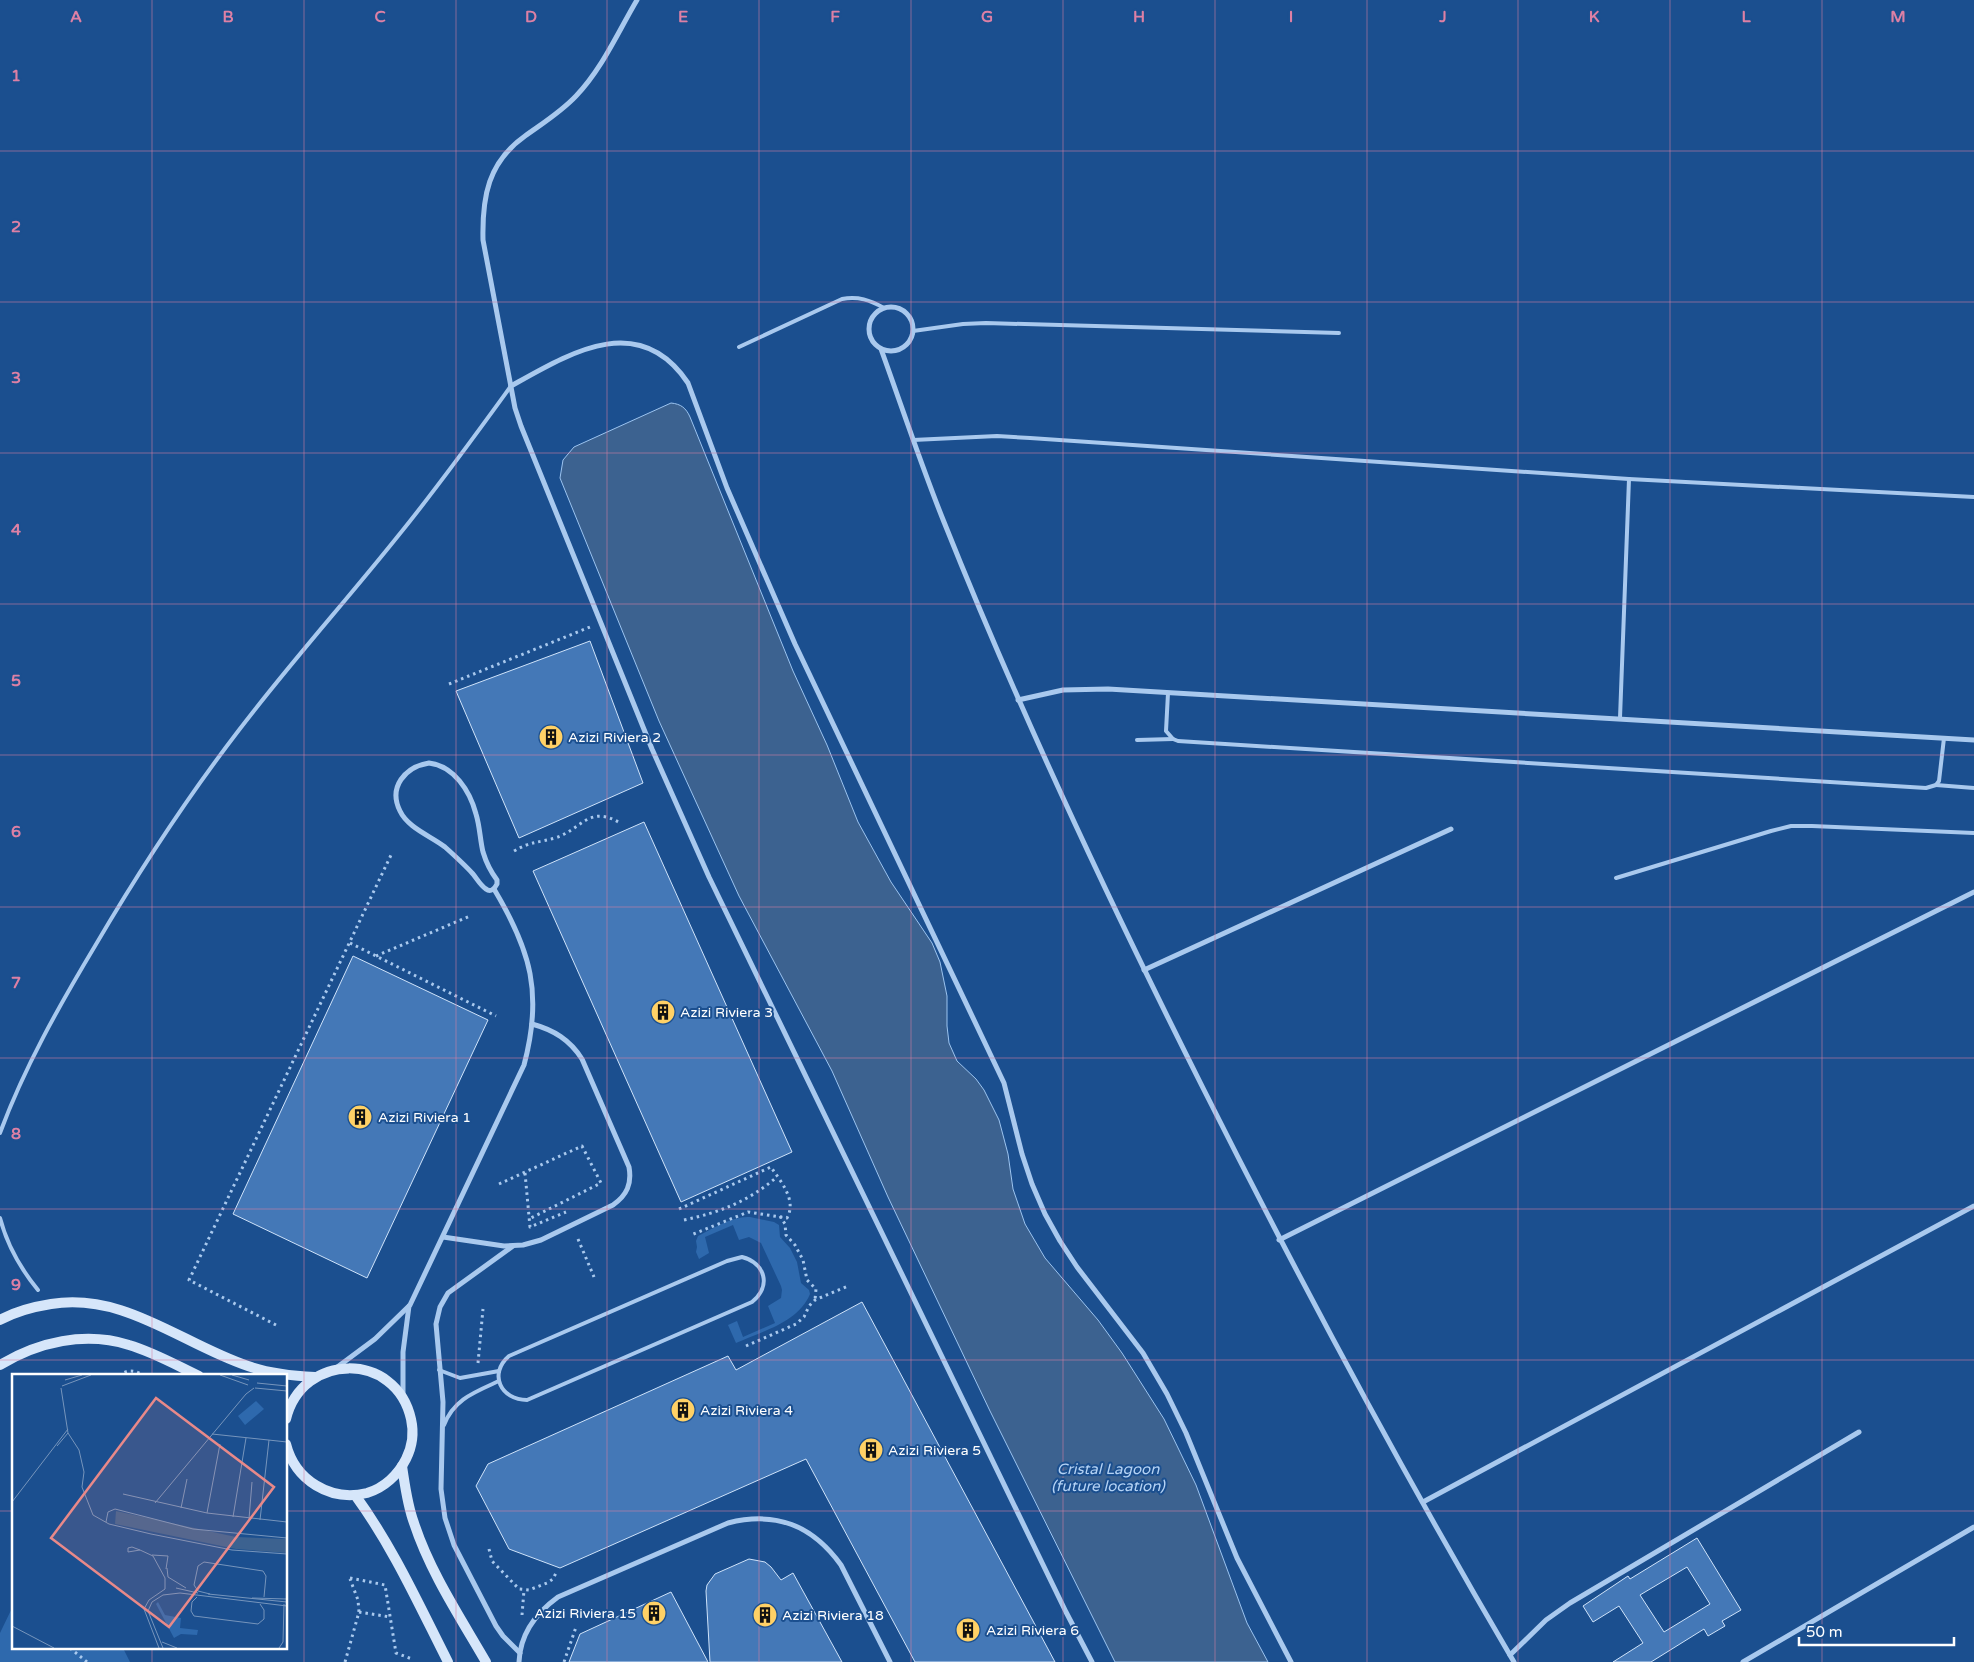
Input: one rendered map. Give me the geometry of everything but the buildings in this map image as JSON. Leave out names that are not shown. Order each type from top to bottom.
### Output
[{"type":"street","points":[[637,0],[590,78],[576,96],[559,113],[510,148],[495,169],[486,189],[483,240],[520,426],[652,749],[709,877],[1092,1662]]},
{"type":"street","points":[[881,350],[898,350],[906,346],[911,339],[912,323],[908,315],[901,310],[884,308],[876,313],[871,320],[869,328],[870,337],[881,350],[942,518],[1018,700],[1144,970],[1280,1240],[1423,1502],[1514,1662]]},
{"type":"street","points":[[511,386],[581,352],[622,342],[635,344],[660,354],[681,372],[688,383],[728,488],[795,644],[1004,1083],[1022,1154],[1045,1214],[1077,1266],[1144,1353],[1167,1394],[1189,1440],[1237,1558],[1257,1600],[1291,1662]]},
{"type":"street","points":[[1018,700],[1040,694],[1085,689],[1620,718],[1974,740]]},
{"type":"street","points":[[429,763],[438,764],[447,768],[462,784],[473,804],[484,852],[497,880],[494,889],[486,889],[472,872],[444,847],[406,820],[400,812],[396,794],[399,784],[411,769],[429,763]]},
{"type":"street","points":[[1144,970],[1451,829]]},
{"type":"street","points":[[403,1398],[403,1352],[410,1305],[516,1085],[527,1052],[532,1024],[533,1003],[528,961],[513,921],[494,889]]},
{"type":"street","points":[[1280,1240],[1974,892]]},
{"type":"street","points":[[443,1237],[514,1246],[532,1243],[613,1204],[624,1195],[630,1182],[629,1167],[582,1059],[569,1042],[561,1036],[532,1024]]},
{"type":"street","points":[[1423,1502],[1974,1206]]},
{"type":"street","points":[[514,1246],[455,1287],[444,1300],[436,1324],[444,1425],[442,1496],[449,1532],[496,1626],[502,1636],[520,1653]]},
{"type":"street","points":[[0,1320],[29,1308],[68,1302],[104,1305],[138,1316],[247,1366],[277,1374]]},
{"type":"street","points":[[288,1414],[295,1396],[304,1385],[315,1377],[336,1369],[375,1339],[410,1305]]},
{"type":"street","points":[[0,1365],[41,1346],[69,1340],[89,1339],[127,1344],[195,1374]]},
{"type":"street","points":[[288,1449],[294,1465],[303,1476],[314,1485],[340,1495],[355,1495],[369,1492],[382,1486],[393,1478],[402,1466],[409,1454],[412,1433],[409,1412],[403,1398],[390,1384],[374,1373],[362,1369],[336,1369]]},
{"type":"street","points":[[288,1375],[315,1377]]},
{"type":"street","points":[[1510,1654],[1546,1620],[1570,1603],[1859,1432]]},
{"type":"street","points":[[402,1466],[406,1494],[413,1521],[423,1547],[486,1662]]},
{"type":"street","points":[[355,1495],[392,1553],[448,1662]]},
{"type":"street","points":[[519,1662],[520,1653],[530,1626],[547,1605],[558,1597],[728,1523],[756,1518],[770,1519],[798,1527],[822,1543],[832,1553],[841,1565],[890,1662]]},
{"type":"street","points":[[1744,1662],[1974,1527]]},
{"type":"lane","points":[[739,347],[842,299],[860,298],[884,308]]},
{"type":"lane","points":[[913,331],[986,323],[1340,333]]},
{"type":"lane","points":[[0,1133],[17,1090],[80,970],[122,900],[171,825],[239,730],[283,674],[401,533],[511,386]]},
{"type":"lane","points":[[913,440],[988,437],[1030,438],[1628,479],[1974,497]]},
{"type":"lane","points":[[1620,718],[1628,479]]},
{"type":"lane","points":[[1168,693],[1165,726],[1166,731],[1173,739]]},
{"type":"lane","points":[[1936,785],[1940,776],[1944,738]]},
{"type":"lane","points":[[1138,740],[1173,739],[1926,788],[1936,785],[1974,788]]},
{"type":"lane","points":[[1616,878],[1762,833],[1792,826],[1974,833]]},
{"type":"lane","points":[[0,1218],[16,1260],[38,1290]]},
{"type":"lane","points":[[734,1258],[742,1258],[756,1263],[764,1276],[762,1291],[752,1302],[527,1400],[512,1398],[502,1388],[499,1381],[499,1371],[505,1360],[515,1353],[734,1258]]},
{"type":"lane","points":[[440,1370],[460,1378],[499,1371]]},
{"type":"lane","points":[[444,1425],[451,1410],[462,1399],[499,1381]]},
{"type":"path","points":[[448,684],[600,623]]},
{"type":"path","points":[[514,851],[529,843],[564,834],[580,822],[596,816],[604,816],[620,823]]},
{"type":"path","points":[[276,1325],[189,1280],[392,853]]},
{"type":"path","points":[[376,956],[470,916]]},
{"type":"path","points":[[350,943],[496,1016]]},
{"type":"path","points":[[499,1184],[582,1146],[601,1183],[529,1219]]},
{"type":"path","points":[[679,1209],[771,1167],[789,1196],[792,1205],[787,1218],[748,1212],[691,1235]]},
{"type":"path","points":[[526,1173],[530,1227],[566,1212]]},
{"type":"path","points":[[684,1220],[731,1207],[763,1189],[777,1177]]},
{"type":"path","points":[[780,1216],[785,1224],[786,1235],[795,1245],[803,1260],[807,1280],[816,1289],[817,1297],[815,1300]]},
{"type":"path","points":[[578,1238],[594,1277]]},
{"type":"path","points":[[746,1346],[796,1324],[804,1317],[809,1306],[815,1300],[848,1286]]},
{"type":"path","points":[[477,1376],[483,1309]]},
{"type":"path","points":[[122,1374],[126,1371],[132,1371],[140,1374]]},
{"type":"path","points":[[489,1549],[492,1561],[514,1586],[524,1590],[547,1583],[556,1574]]},
{"type":"path","points":[[345,1662],[359,1612],[358,1600],[350,1578],[385,1585],[396,1653],[412,1659]]},
{"type":"path","points":[[521,1620],[524,1590]]},
{"type":"path","points":[[359,1612],[390,1617]]},
{"type":"path","points":[[564,1662],[576,1627]]},
{"type":"path","points":[[73,1650],[88,1662]]},
{"type":"shaded area","points":[[750,1217],[774,1222],[779,1225],[780,1237],[790,1248],[797,1262],[801,1283],[809,1290],[810,1294],[797,1312],[788,1319],[768,1330],[736,1343],[728,1325],[737,1321],[743,1337],[775,1323],[768,1306],[781,1298],[781,1286],[761,1243],[749,1237],[739,1240],[733,1225],[705,1237],[709,1253],[699,1259],[696,1252],[696,1241],[698,1236],[723,1223],[737,1218]]},
{"type":"shaded area","points":[[12,1608],[12,1650],[124,1650],[130,1662],[0,1662],[0,1633]]},
{"type":"water","name":"Cristal Lagoon (future location)","points":[[671,403],[683,407],[690,417],[793,671],[827,745],[858,822],[891,882],[932,943],[940,962],[947,996],[949,1043],[957,1061],[976,1079],[984,1090],[999,1120],[1008,1154],[1013,1189],[1025,1224],[1045,1258],[1098,1320],[1122,1353],[1164,1419],[1196,1485],[1247,1623],[1268,1662],[1115,1662],[990,1411],[888,1197],[832,1071],[739,896],[659,721],[560,478],[563,460],[574,447]]},
{"type":"place","name":"Azizi Riviera 2","points":[[551,737]]},
{"type":"place","name":"Azizi Riviera 3","points":[[663,1012]]},
{"type":"place","name":"Azizi Riviera 1","points":[[360,1117]]},
{"type":"place","name":"Azizi Riviera 4","points":[[683,1410]]},
{"type":"place","name":"Azizi Riviera 5","points":[[871,1450]]},
{"type":"place","name":"Azizi Riviera 15","points":[[654,1613]]},
{"type":"place","name":"Azizi Riviera 18","points":[[765,1615]]},
{"type":"place","name":"Azizi Riviera 6","points":[[968,1630]]}]
